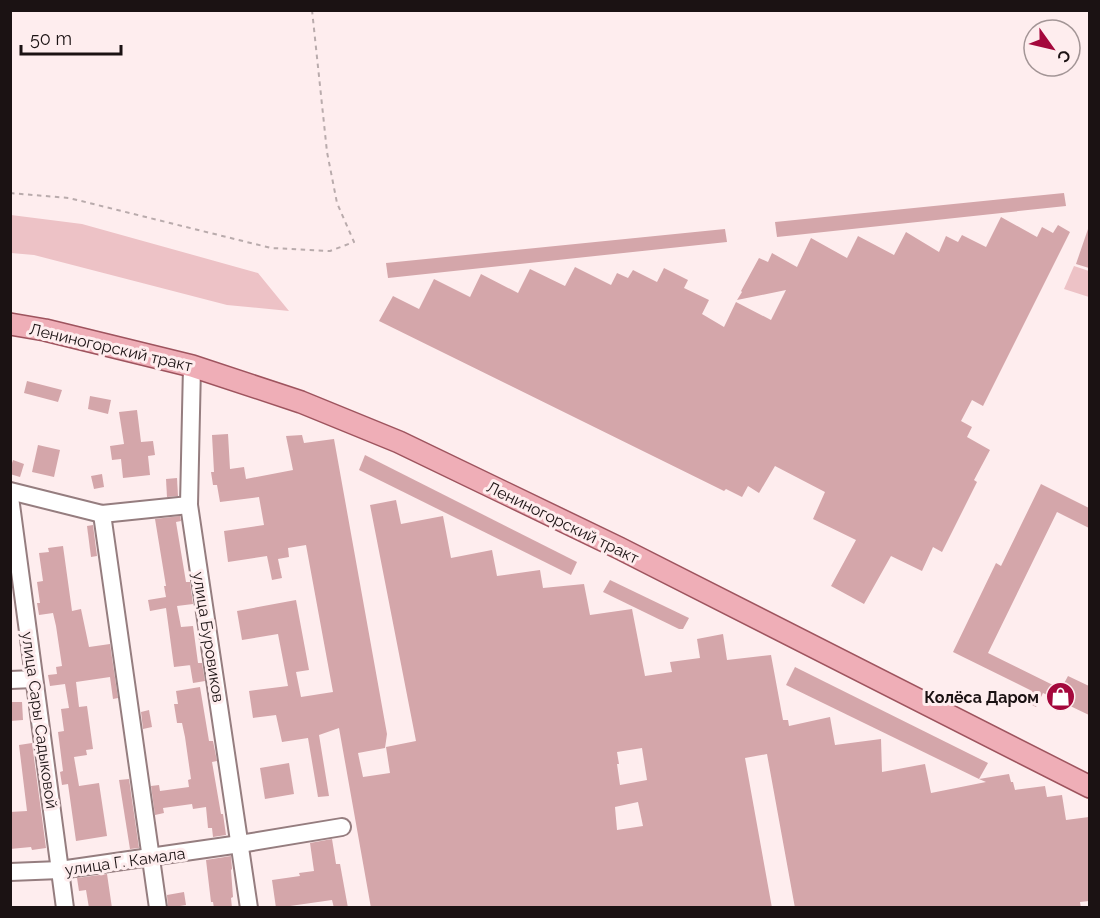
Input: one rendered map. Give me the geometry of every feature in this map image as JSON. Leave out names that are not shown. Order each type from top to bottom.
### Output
[{"type":"main road","name":"Лениногорский тракт","points":[[10,324],[45,330],[192,366],[301,402],[399,442],[619,548],[1089,787]]},
{"type":"street","name":"улица Буровиков","points":[[192,366],[189,505],[249,908]]},
{"type":"street","points":[[10,491],[102,514],[189,505]]},
{"type":"street","name":"улица Сары Садыковой","points":[[10,497],[65,908]]},
{"type":"street","points":[[102,514],[158,908]]},
{"type":"street","points":[[10,680],[34,679]]},
{"type":"street","name":"улица Г. Камала","points":[[10,872],[60,870],[342,827]]},
{"type":"path","points":[[10,193],[69,198],[272,248],[330,251],[354,242],[337,203],[327,152],[312,10]]},
{"type":"shaded area","points":[[11,215],[82,224],[258,273],[289,311],[227,305],[34,255],[11,253]]},
{"type":"shaded area","points":[[1074,266],[1089,271],[1089,297],[1064,289]]},
{"type":"building","points":[[1064,193],[1066,206],[777,237],[775,222]]},
{"type":"building","points":[[1001,217],[1037,237],[1042,227],[1053,233],[1058,225],[1070,232],[983,406],[972,400],[961,421],[972,427],[967,437],[990,450],[974,480],[977,482],[942,552],[933,547],[922,571],[891,556],[864,604],[831,586],[856,540],[813,519],[825,492],[775,466],[759,493],[748,486],[742,497],[726,489],[724,491],[379,321],[393,296],[419,309],[434,279],[470,297],[481,274],[518,293],[530,269],[565,286],[575,267],[611,285],[617,273],[628,278],[633,270],[657,282],[664,268],[688,280],[684,288],[709,300],[702,314],[724,327],[736,302],[771,320],[786,290],[737,300],[759,258],[768,262],[772,253],[797,267],[811,238],[847,258],[858,236],[894,255],[906,232],[939,252],[946,236],[958,242],[962,235],[986,247]]},
{"type":"building","points":[[725,229],[727,242],[388,278],[386,263]]},
{"type":"building","points":[[1089,229],[1089,268],[1076,264]]},
{"type":"building","points":[[27,381],[62,390],[58,402],[24,393]]},
{"type":"building","points":[[90,396],[111,400],[108,414],[88,409]]},
{"type":"building","points":[[137,410],[141,442],[153,441],[155,455],[148,456],[150,475],[123,478],[121,459],[112,460],[110,446],[124,444],[119,412]]},
{"type":"building","points":[[228,434],[230,469],[244,467],[246,479],[293,470],[286,436],[302,435],[304,443],[334,439],[387,734],[385,748],[358,753],[363,777],[390,773],[386,747],[416,741],[370,505],[396,500],[401,524],[443,516],[451,558],[492,550],[497,576],[540,570],[543,588],[584,584],[590,615],[632,609],[645,676],[672,672],[670,662],[700,658],[697,639],[723,634],[727,660],[771,655],[783,720],[788,720],[789,726],[830,717],[835,745],[881,739],[882,772],[925,764],[931,793],[986,782],[979,779],[1009,774],[1015,790],[1045,786],[1047,797],[1062,795],[1066,820],[1089,817],[1089,901],[1080,902],[1081,908],[795,908],[767,754],[745,758],[772,908],[371,908],[339,728],[319,735],[329,796],[318,797],[308,738],[282,742],[276,715],[253,718],[249,691],[288,686],[278,634],[242,640],[237,611],[296,600],[309,670],[296,672],[301,697],[333,692],[306,545],[288,548],[289,557],[278,559],[282,578],[272,580],[267,556],[228,562],[224,531],[264,525],[259,497],[220,502],[217,485],[213,485],[211,472],[214,472],[212,435]],"holes":[[[642,748],[647,780],[620,785],[617,752]],[[638,802],[643,826],[617,830],[615,807]]]},
{"type":"building","points":[[38,445],[60,450],[54,477],[32,472]]},
{"type":"building","points":[[365,455],[577,562],[571,575],[359,470]]},
{"type":"building","points":[[13,460],[24,464],[20,477],[10,474]]},
{"type":"building","points":[[102,474],[104,487],[94,489],[91,476]]},
{"type":"building","points":[[177,478],[178,496],[167,497],[166,479]]},
{"type":"building","points":[[1041,484],[1089,508],[1089,528],[1057,512],[988,653],[1061,689],[1068,676],[1089,686],[1089,715],[1043,693],[1036,707],[1026,702],[1032,691],[953,652],[996,563],[1001,566]]},
{"type":"building","points":[[180,516],[181,521],[176,522],[186,582],[190,582],[193,604],[177,606],[181,627],[193,626],[198,663],[202,663],[205,681],[193,683],[190,665],[174,667],[166,608],[150,611],[148,600],[166,597],[155,519]]},
{"type":"building","points":[[93,525],[97,556],[91,557],[87,526]]},
{"type":"building","points":[[63,546],[72,611],[81,609],[89,647],[110,644],[118,698],[113,699],[110,677],[76,682],[79,707],[87,706],[93,749],[86,750],[87,755],[74,757],[79,786],[99,783],[107,836],[76,841],[68,784],[62,785],[60,772],[63,771],[58,732],[64,731],[61,709],[69,708],[65,684],[50,686],[48,675],[57,674],[56,667],[62,666],[56,626],[53,613],[39,615],[37,603],[40,603],[37,582],[43,581],[39,553],[49,552],[48,548]]},
{"type":"building","points":[[610,580],[689,618],[683,629],[603,592]]},
{"type":"building","points":[[795,667],[988,763],[979,779],[786,685]]},
{"type":"building","points":[[200,687],[209,741],[213,741],[217,761],[212,762],[226,835],[213,837],[212,828],[208,828],[206,807],[193,809],[192,804],[163,808],[164,813],[155,815],[151,786],[159,785],[160,791],[189,787],[188,780],[191,779],[185,737],[182,723],[177,723],[174,704],[178,704],[176,691]]},
{"type":"building","points":[[10,702],[22,702],[23,720],[10,721]]},
{"type":"building","points":[[149,710],[152,727],[143,729],[141,712]]},
{"type":"building","points":[[32,743],[46,848],[10,849],[10,812],[27,811],[19,745]]},
{"type":"building","points":[[289,763],[294,794],[265,799],[260,768]]},
{"type":"building","points":[[129,779],[139,848],[130,849],[119,780]]},
{"type":"building","points":[[332,839],[336,864],[340,864],[348,908],[334,908],[332,900],[276,908],[272,880],[300,876],[299,873],[314,871],[310,843]]},
{"type":"building","points":[[231,856],[232,908],[214,908],[211,902],[206,860]]},
{"type":"building","points":[[107,874],[112,908],[89,908],[86,890],[79,891],[77,878]]},
{"type":"building","points":[[184,892],[186,905],[168,908],[167,895]]},
{"type":"place","name":"Колёса Даром","points":[[1060,697]]}]
